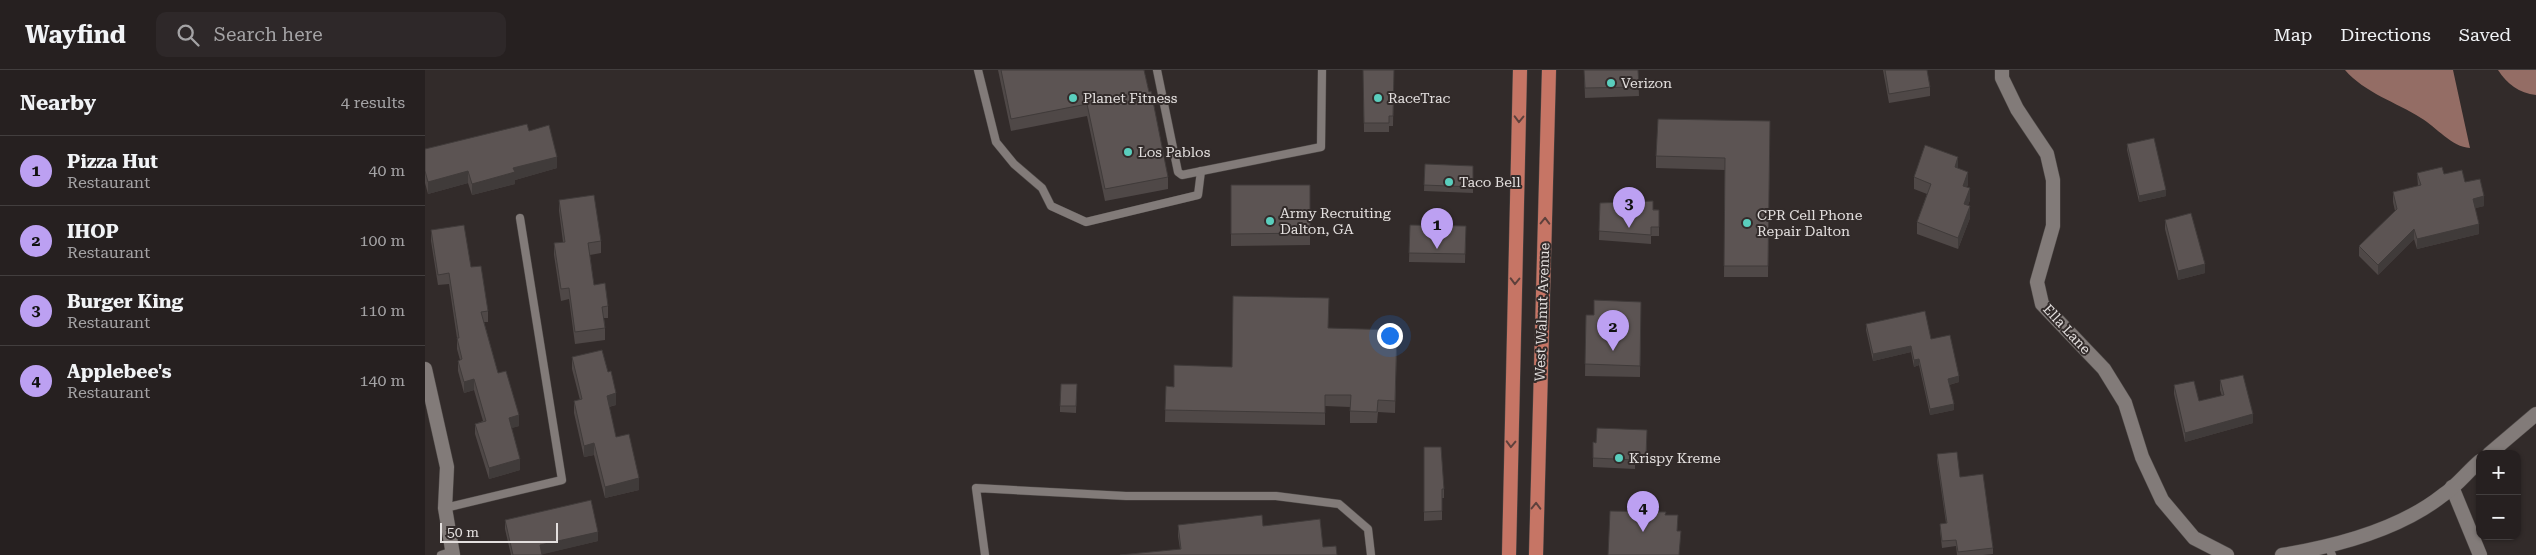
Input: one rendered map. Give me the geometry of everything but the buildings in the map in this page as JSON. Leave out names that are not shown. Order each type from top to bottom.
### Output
[{"type":"main road","name":"West Walnut Avenue","points":[[1509,555],[1520,70]]},
{"type":"main road","name":"West Walnut Avenue","points":[[1536,555],[1549,70]]},
{"type":"street","name":"Ella Lane","points":[[2002,70],[2002,78],[2017,109],[2047,154],[2053,180],[2053,226],[2037,282],[2042,304],[2104,370],[2125,403],[2142,457],[2162,500],[2194,538],[2227,555]]},
{"type":"street","points":[[425,369],[447,467],[445,508],[449,554]]},
{"type":"street","points":[[2494,450],[2536,414]]},
{"type":"street","points":[[2282,555],[2330,550],[2397,522],[2443,496],[2476,465]]},
{"type":"street","points":[[2452,487],[2480,555]]},
{"type":"lane","points":[[978,70],[996,142],[1014,164],[1042,188],[1051,206],[1076,218],[1086,222],[1199,195],[1201,171]]},
{"type":"lane","points":[[1157,70],[1178,172],[1183,175],[1321,147],[1322,70]]},
{"type":"lane","points":[[445,508],[562,480],[520,218]]},
{"type":"lane","points":[[985,555],[976,488],[1126,496],[1276,496],[1339,504],[1368,529],[1371,555]]},
{"type":"shaded area","points":[[2345,70],[2453,70],[2470,148],[2457,144],[2421,118],[2371,91]]},
{"type":"shaded area","points":[[2498,70],[2536,70],[2536,95],[2514,87],[2505,80]]},
{"type":"place","name":"Verizon","points":[[1611,83]]},
{"type":"place","name":"Planet Fitness","points":[[1073,98]]},
{"type":"place","name":"RaceTrac","points":[[1378,98]]},
{"type":"place","name":"Los Pablos","points":[[1128,152]]},
{"type":"place","name":"Taco Bell","points":[[1449,182]]},
{"type":"place","name":"Army Recruiting Dalton, GA","points":[[1270,221]]},
{"type":"place","name":"CPR Cell Phone Repair Dalton","points":[[1747,223]]},
{"type":"place","name":"Burger King","points":[[1629,228]]},
{"type":"place","name":"Pizza Hut","points":[[1437,249]]},
{"type":"place","name":"IHOP","points":[[1613,351]]},
{"type":"place","name":"Krispy Kreme","points":[[1619,458]]},
{"type":"place","name":"Applebee's","points":[[1643,532]]}]
